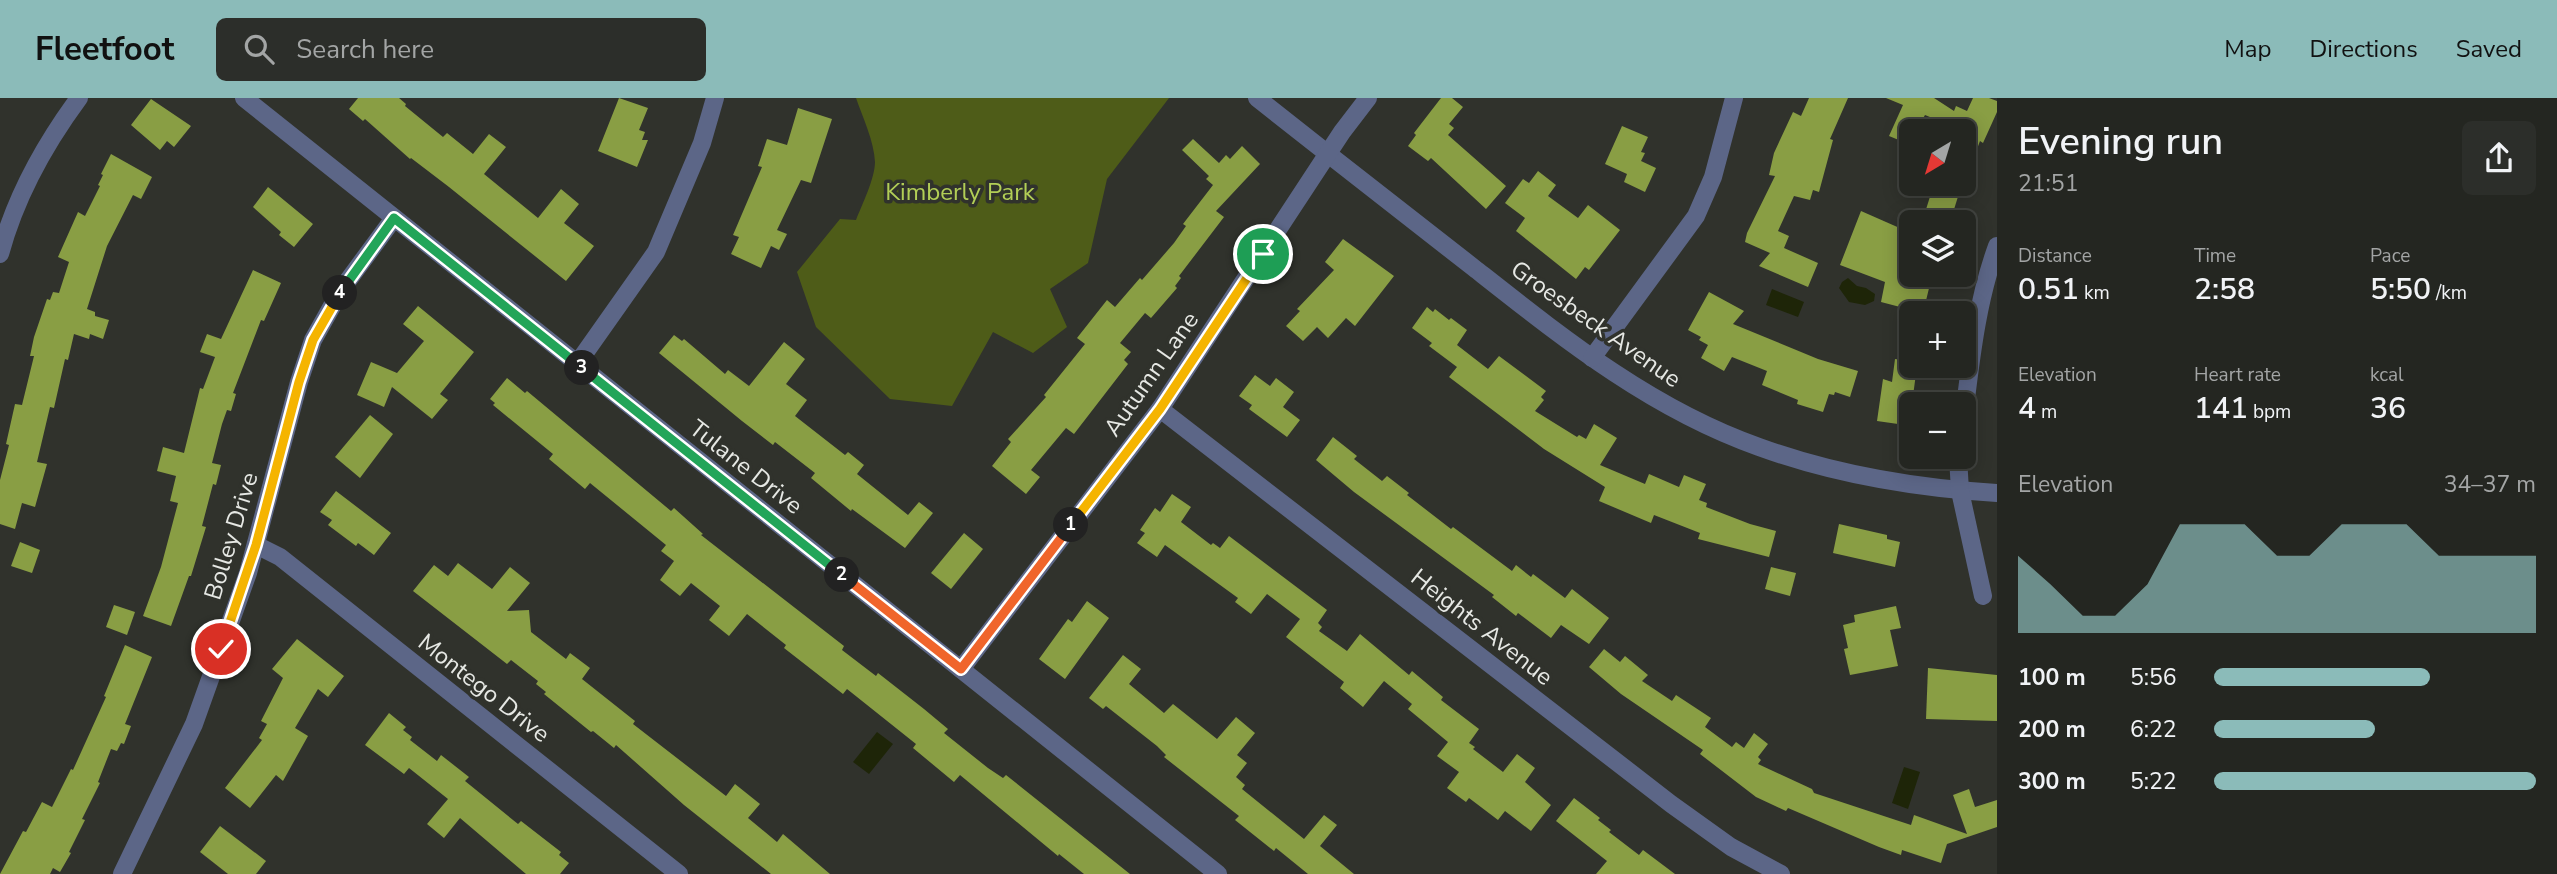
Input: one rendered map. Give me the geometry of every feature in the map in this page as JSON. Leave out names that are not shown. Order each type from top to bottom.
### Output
[{"type":"street","points":[[0,254],[33,174],[79,98]]},
{"type":"street","name":"Tulane Drive","points":[[244,98],[1219,874]]},
{"type":"street","points":[[577,364],[656,252],[702,143],[715,98]]},
{"type":"street","name":"Groesbeck Avenue","points":[[1257,98],[1558,334],[1647,395],[1757,447],[1813,466],[1926,488],[1997,493]]},
{"type":"street","name":"Autumn Lane","points":[[961,669],[1160,409],[1327,153],[1368,98]]},
{"type":"street","points":[[1592,358],[1696,216],[1713,177],[1734,98]]},
{"type":"street","name":"Bolley Drive","points":[[130,871],[194,724],[256,545],[299,382],[313,340],[341,290],[394,218]]},
{"type":"street","points":[[1967,392],[1985,280],[1997,246]]},
{"type":"street","name":"Heights Avenue","points":[[1160,409],[1671,804],[1731,847],[1781,874]]},
{"type":"street","points":[[1959,469],[1960,491],[1983,596]]},
{"type":"street","name":"Montego Drive","points":[[256,545],[280,557],[679,874]]},
{"type":"green space","name":"Kimberly Park","points":[[856,98],[1169,98],[1107,179],[1088,263],[1050,289],[1067,327],[1033,353],[993,332],[952,406],[890,399],[816,327],[797,272],[840,219],[856,220],[871,183],[874,154]]},
{"type":"shaded area","points":[[1848,278],[1857,286],[1875,294],[1874,301],[1865,305],[1849,302],[1839,288]]},
{"type":"shaded area","points":[[1772,289],[1804,302],[1798,317],[1766,305]]},
{"type":"shaded area","points":[[877,732],[893,744],[869,774],[853,762]]},
{"type":"shaded area","points":[[1904,767],[1920,772],[1908,809],[1892,803]]},
{"type":"building","points":[[358,98],[399,98],[443,137],[447,133],[473,154],[489,134],[506,147],[484,174],[538,218],[561,189],[579,204],[564,223],[594,246],[566,281],[410,159],[365,119],[363,121],[349,109]]},
{"type":"building","points":[[619,98],[648,108],[639,130],[645,132],[642,140],[648,140],[637,167],[598,151]]},
{"type":"building","points":[[1441,98],[1452,98],[1463,107],[1449,124],[1454,128],[1448,135],[1506,186],[1486,209],[1431,158],[1428,161],[1408,146],[1416,135],[1414,133]]},
{"type":"building","points":[[1809,98],[1848,98],[1830,139],[1833,140],[1819,192],[1813,190],[1810,200],[1794,196],[1778,231],[1789,236],[1784,248],[1818,263],[1808,287],[1759,266],[1770,253],[1745,242],[1775,176],[1769,175],[1774,153],[1793,112],[1801,116]]},
{"type":"building","points":[[1886,98],[1934,98],[1954,111],[1956,106],[1967,111],[1973,98],[1989,98],[1997,101],[1997,112],[1983,143],[1980,141],[1976,152],[1976,119],[1935,119],[1925,115],[1923,119],[1899,119],[1899,140],[1889,136],[1903,105]]},
{"type":"building","points":[[151,99],[191,126],[174,147],[167,141],[160,150],[131,125]]},
{"type":"building","points":[[798,108],[832,119],[811,183],[801,180],[777,230],[787,234],[779,250],[771,246],[761,268],[731,254],[739,237],[733,235],[762,167],[758,166],[767,139],[787,145]]},
{"type":"building","points":[[1622,126],[1648,137],[1641,152],[1645,153],[1641,161],[1656,168],[1645,192],[1624,182],[1627,174],[1605,164]]},
{"type":"building","points":[[1193,139],[1219,163],[1226,155],[1230,159],[1242,146],[1260,164],[1216,211],[1224,217],[1179,276],[1181,278],[1175,286],[1177,288],[1151,318],[1145,313],[1120,343],[1131,352],[1124,360],[1128,364],[1074,434],[1066,428],[1031,470],[1040,477],[1026,494],[992,466],[1011,442],[1008,439],[1046,397],[1044,395],[1085,344],[1077,338],[1107,300],[1115,307],[1140,278],[1142,280],[1174,243],[1186,226],[1183,224],[1213,185],[1206,179],[1209,176],[1182,150]]},
{"type":"building","points":[[111,154],[152,177],[141,199],[133,195],[107,246],[87,309],[95,312],[95,316],[109,320],[103,339],[90,334],[89,339],[74,334],[68,360],[65,359],[54,408],[50,407],[37,462],[47,464],[35,507],[22,503],[15,529],[0,524],[0,480],[15,404],[22,405],[34,356],[30,356],[34,337],[47,299],[50,300],[53,292],[59,293],[69,262],[58,257],[78,212],[85,216],[100,186],[101,174]]},
{"type":"building","points":[[1538,171],[1556,185],[1548,196],[1578,218],[1588,205],[1620,230],[1589,270],[1585,267],[1576,279],[1516,231],[1525,218],[1505,203],[1523,179],[1529,183]]},
{"type":"building","points":[[268,187],[313,224],[294,247],[253,207]]},
{"type":"building","points":[[1930,196],[1958,196],[1954,210],[1926,210]]},
{"type":"building","points":[[1861,211],[1899,228],[1899,287],[1929,287],[1926,301],[1899,301],[1899,307],[1881,302],[1885,282],[1840,265]]},
{"type":"building","points":[[1343,239],[1394,276],[1355,326],[1346,318],[1328,338],[1317,327],[1303,341],[1286,326],[1300,311],[1297,309],[1334,270],[1325,262]]},
{"type":"building","points":[[253,270],[281,283],[264,321],[261,320],[233,393],[236,394],[231,411],[227,410],[222,424],[212,463],[221,465],[202,526],[206,527],[191,576],[171,626],[143,616],[161,567],[178,503],[170,501],[176,476],[157,471],[163,447],[184,453],[200,388],[203,389],[215,357],[200,352],[207,334],[221,339]]},
{"type":"building","points":[[1709,292],[1744,311],[1733,324],[1818,359],[1858,371],[1850,397],[1835,392],[1834,395],[1829,394],[1823,412],[1797,404],[1798,400],[1762,385],[1767,371],[1732,357],[1724,371],[1701,358],[1708,345],[1699,340],[1701,337],[1688,330]]},
{"type":"building","points":[[418,306],[474,352],[440,394],[448,400],[432,419],[392,387],[384,407],[357,395],[371,362],[397,373],[424,341],[403,324]]},
{"type":"building","points":[[1427,307],[1433,312],[1435,309],[1449,320],[1451,318],[1467,330],[1457,345],[1488,369],[1499,356],[1546,391],[1541,397],[1544,400],[1535,411],[1577,437],[1579,435],[1586,439],[1594,424],[1617,438],[1600,465],[1645,484],[1649,474],[1679,487],[1684,475],[1706,484],[1699,500],[1707,503],[1706,507],[1776,531],[1769,557],[1698,539],[1700,533],[1654,515],[1651,523],[1599,501],[1605,487],[1544,449],[1449,377],[1457,367],[1429,346],[1432,343],[1412,328]]},
{"type":"building","points":[[674,335],[682,341],[684,339],[725,374],[728,370],[749,386],[784,342],[805,359],[786,384],[807,400],[795,416],[845,455],[848,452],[864,465],[857,474],[908,515],[919,502],[933,513],[905,548],[852,509],[851,511],[811,478],[815,473],[775,442],[773,445],[659,353]]},
{"type":"building","points":[[1895,359],[1899,360],[1899,378],[1915,378],[1914,392],[1899,392],[1899,424],[1877,421],[1883,379],[1892,382]]},
{"type":"building","points":[[1255,375],[1270,386],[1276,378],[1294,392],[1283,407],[1300,420],[1287,437],[1249,409],[1252,405],[1239,396]]},
{"type":"building","points":[[507,378],[525,393],[527,391],[671,511],[674,508],[703,534],[701,535],[844,646],[842,650],[876,676],[878,673],[924,709],[948,729],[944,733],[988,768],[1003,778],[1006,775],[1130,874],[1084,874],[1059,854],[1058,856],[960,775],[954,782],[913,748],[916,744],[847,689],[843,694],[784,648],[786,645],[747,614],[729,636],[709,620],[720,606],[691,583],[680,596],[660,580],[674,561],[661,551],[666,545],[590,483],[585,489],[549,459],[553,454],[493,405],[495,403],[490,399]]},
{"type":"building","points":[[370,415],[393,434],[360,478],[335,457]]},
{"type":"building","points":[[1333,437],[1357,456],[1354,459],[1382,481],[1387,476],[1451,529],[1453,527],[1512,571],[1516,565],[1565,598],[1572,589],[1609,618],[1589,644],[1561,625],[1551,638],[1518,613],[1516,616],[1492,597],[1494,595],[1354,492],[1316,460]]},
{"type":"building","points":[[336,491],[391,533],[374,555],[358,543],[356,546],[328,525],[332,520],[320,512]]},
{"type":"building","points":[[1172,494],[1191,507],[1181,522],[1211,545],[1213,543],[1220,548],[1229,536],[1327,610],[1318,623],[1322,627],[1319,631],[1347,651],[1360,634],[1409,675],[1412,671],[1443,697],[1441,700],[1479,729],[1469,743],[1475,747],[1473,749],[1503,772],[1517,754],[1535,768],[1525,782],[1551,805],[1531,831],[1505,811],[1498,820],[1469,798],[1466,802],[1447,788],[1459,772],[1437,756],[1448,742],[1408,709],[1412,704],[1384,681],[1363,707],[1340,688],[1344,682],[1286,637],[1300,619],[1267,594],[1251,614],[1235,602],[1238,598],[1165,545],[1157,557],[1137,543],[1145,533],[1140,530],[1155,508],[1160,512]]},
{"type":"building","points":[[1839,524],[1887,535],[1887,539],[1900,542],[1895,567],[1833,553]]},
{"type":"building","points":[[964,533],[983,549],[951,589],[931,573]]},
{"type":"building","points":[[20,542],[40,550],[32,573],[11,566]]},
{"type":"building","points":[[458,563],[492,589],[510,567],[530,583],[507,611],[529,610],[531,632],[566,659],[570,653],[590,668],[582,679],[635,721],[633,724],[726,796],[735,784],[760,804],[748,818],[777,842],[783,834],[830,874],[771,874],[684,805],[616,745],[614,748],[591,732],[544,694],[546,692],[536,684],[538,681],[511,660],[507,664],[413,591],[434,565],[448,576]]},
{"type":"building","points":[[1771,567],[1796,573],[1790,596],[1765,589]]},
{"type":"building","points":[[1087,601],[1109,618],[1065,679],[1039,659],[1068,619],[1072,622]]},
{"type":"building","points":[[114,605],[135,612],[127,635],[106,627]]},
{"type":"building","points":[[1896,606],[1901,628],[1890,630],[1898,666],[1850,675],[1844,649],[1848,648],[1843,625],[1855,622],[1854,615]]},
{"type":"building","points":[[297,639],[344,676],[328,697],[318,689],[295,728],[308,736],[283,781],[276,775],[250,808],[225,788],[262,740],[259,738],[267,724],[261,721],[283,678],[272,669]]},
{"type":"building","points":[[125,645],[152,657],[125,724],[131,726],[124,744],[121,743],[117,751],[111,749],[98,782],[100,783],[82,819],[85,820],[69,852],[71,853],[60,872],[53,868],[50,874],[0,874],[42,802],[52,807],[71,769],[73,770],[106,697],[104,696]]},
{"type":"building","points":[[1604,649],[1620,662],[1625,656],[1648,675],[1642,681],[1672,701],[1676,695],[1711,718],[1705,727],[1732,747],[1736,742],[1744,748],[1754,733],[1768,744],[1758,757],[1761,760],[1758,764],[1812,789],[1814,793],[1911,825],[1914,815],[1967,834],[1953,795],[1969,789],[1975,807],[1997,800],[1997,827],[1947,844],[1941,863],[1902,850],[1901,855],[1788,808],[1786,811],[1756,797],[1700,754],[1703,750],[1621,694],[1589,667]]},
{"type":"building","points":[[1123,655],[1141,669],[1129,684],[1164,713],[1173,704],[1217,739],[1236,717],[1255,733],[1237,755],[1247,763],[1236,777],[1245,785],[1242,789],[1304,839],[1324,815],[1337,825],[1320,846],[1354,874],[1308,874],[1235,820],[1239,816],[1164,757],[1166,755],[1157,746],[1106,706],[1103,709],[1089,698]]},
{"type":"building","points":[[1928,668],[1997,675],[1997,721],[1926,719]]},
{"type":"building","points":[[389,713],[406,727],[403,730],[412,737],[410,740],[437,761],[441,755],[469,777],[465,781],[518,824],[521,821],[561,852],[559,855],[569,863],[560,874],[526,874],[460,818],[444,838],[427,824],[448,799],[409,768],[404,774],[365,745]]},
{"type":"building","points":[[1574,798],[1600,818],[1598,820],[1611,830],[1609,832],[1639,855],[1643,850],[1675,874],[1596,874],[1607,861],[1556,821]]},
{"type":"building","points":[[220,826],[266,861],[256,874],[228,874],[200,852]]},
{"type":"route","points":[[221,649],[248,573],[299,382],[313,340],[341,290],[394,218],[961,669],[1160,409],[1263,254]]}]
